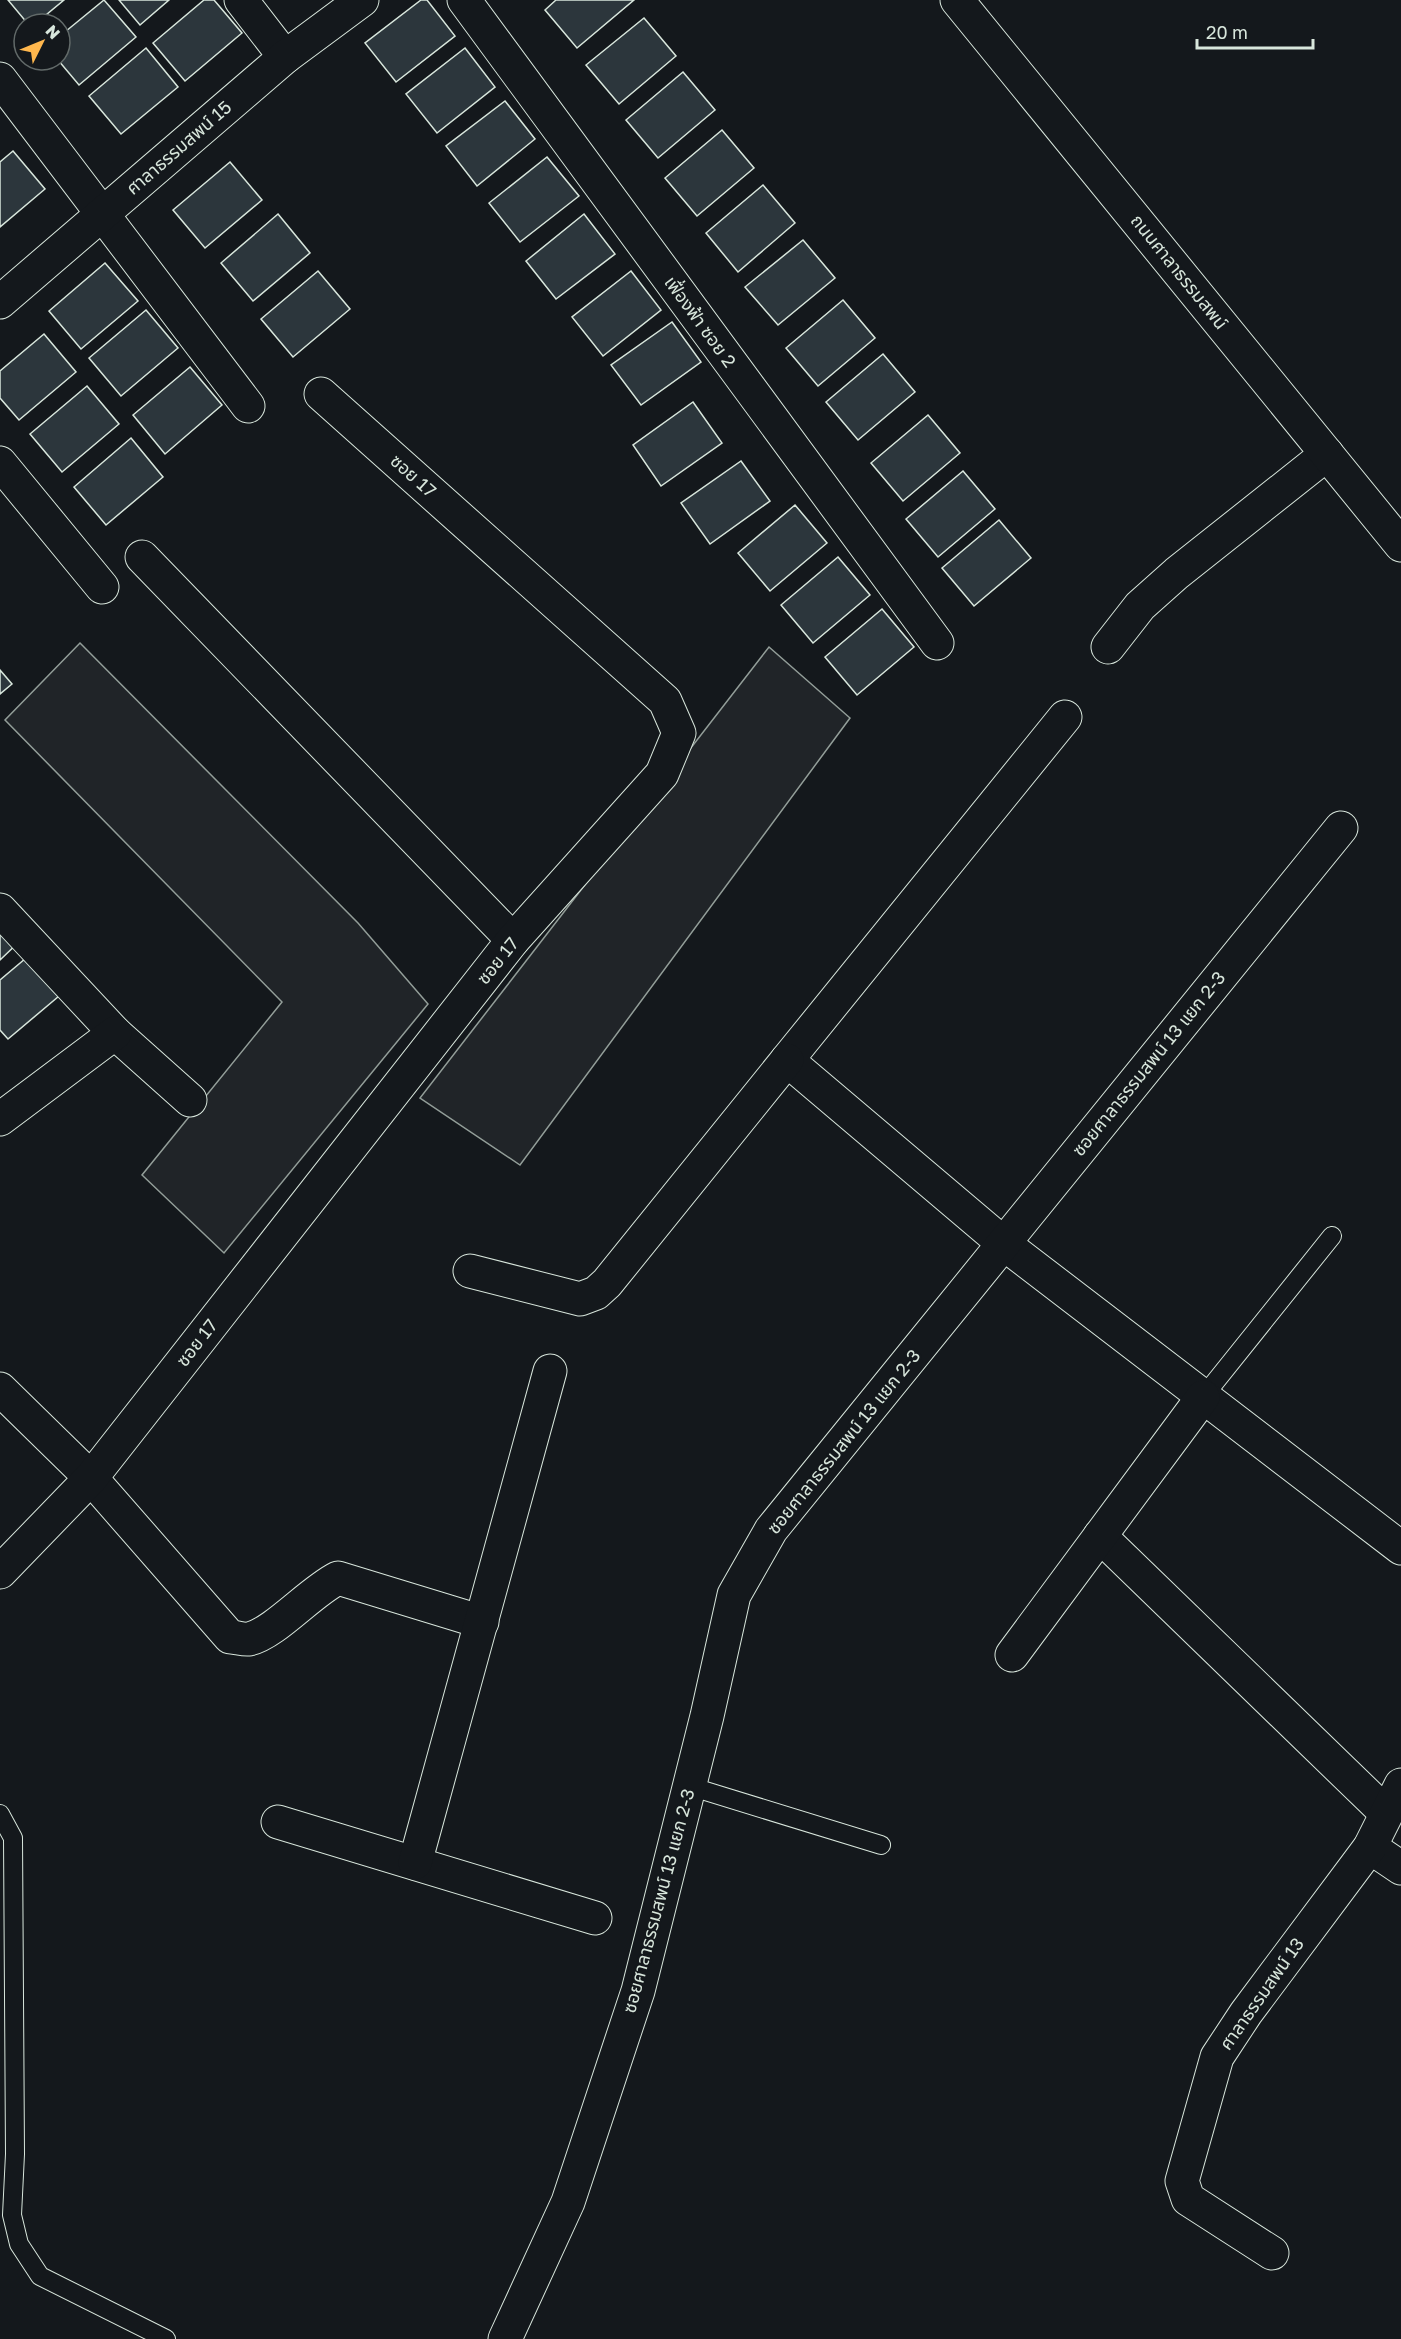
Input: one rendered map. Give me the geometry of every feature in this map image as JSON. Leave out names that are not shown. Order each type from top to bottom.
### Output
[{"type":"street","points":[[241,0],[285,57]]},
{"type":"street","name":"ศาลาธรรมสพน์ 15","points":[[0,302],[285,57],[362,0]]},
{"type":"street","name":"เฟื่องฟ้า ซอย 2","points":[[464,0],[937,644]]},
{"type":"street","name":"ถนนศาลาธรรมสพน์","points":[[957,0],[1401,545]]},
{"type":"street","points":[[0,79],[248,406]]},
{"type":"street","name":"ซอย 17","points":[[0,1572],[91,1478],[513,940],[662,774],[679,733],[665,701],[321,393]]},
{"type":"street","points":[[1107,646],[1140,606],[1162,586],[1327,454]]},
{"type":"street","points":[[0,463],[102,587]]},
{"type":"street","points":[[142,557],[513,940]]},
{"type":"street","points":[[470,1271],[580,1299],[596,1293],[608,1283],[1065,717]]},
{"type":"street","name":"ซอยศาลาธรรมสพน์ 13 แยก 2-3","points":[[505,2339],[572,2191],[638,1991],[734,1595],[766,1540],[1003,1243],[1341,828]]},
{"type":"street","points":[[0,910],[115,1033],[190,1100]]},
{"type":"street","points":[[0,1119],[115,1033]]},
{"type":"street","points":[[787,1060],[1003,1243],[1401,1548]]},
{"type":"street","points":[[415,1863],[550,1371]]},
{"type":"street","points":[[0,1389],[91,1478],[230,1636],[248,1640],[270,1628],[321,1587],[339,1578],[482,1622]]},
{"type":"street","points":[[1012,1655],[1203,1397]]},
{"type":"street","points":[[1100,1536],[1386,1813]]},
{"type":"street","name":"ศาลาธรรมสพน์ 13","points":[[1272,2253],[1188,2199],[1182,2181],[1217,2057],[1246,2013],[1370,1847],[1401,1785]]},
{"type":"street","points":[[278,1822],[595,1918]]},
{"type":"street","points":[[1370,1847],[1401,1868]]},
{"type":"lane","points":[[1203,1397],[1332,1236]]},
{"type":"lane","points":[[689,1786],[881,1845]]},
{"type":"lane","points":[[0,1814],[13,1838],[15,2154],[12,2215],[19,2244],[40,2276],[166,2339]]},
{"type":"shaded area","points":[[80,643],[358,923],[428,1004],[224,1253],[142,1175],[282,1002],[5,720]]},
{"type":"shaded area","points":[[769,647],[850,718],[520,1165],[420,1098]]},
{"type":"building","points":[[8,0],[64,0],[50,12],[18,12]]},
{"type":"building","points":[[104,0],[136,37],[79,85],[68,72],[72,72],[72,26]]},
{"type":"building","points":[[119,0],[169,0],[140,25]]},
{"type":"building","points":[[204,0],[214,0],[242,33],[185,81],[153,43]]},
{"type":"building","points":[[421,0],[427,0],[455,36],[396,82],[365,43]]},
{"type":"building","points":[[556,0],[634,0],[577,48],[545,10]]},
{"type":"building","points":[[644,18],[676,56],[619,104],[586,65]]},
{"type":"building","points":[[146,48],[178,87],[121,134],[89,96]]},
{"type":"building","points":[[465,48],[495,87],[437,133],[406,94]]},
{"type":"building","points":[[683,72],[715,110],[658,158],[626,120]]},
{"type":"building","points":[[505,101],[535,139],[477,186],[446,146]]},
{"type":"building","points":[[722,130],[754,168],[697,216],[665,178]]},
{"type":"building","points":[[13,151],[45,189],[0,227],[0,162]]},
{"type":"building","points":[[547,157],[579,196],[520,242],[489,203]]},
{"type":"building","points":[[230,162],[262,200],[205,248],[173,210]]},
{"type":"building","points":[[763,185],[795,223],[738,272],[706,233]]},
{"type":"building","points":[[278,214],[310,253],[253,301],[221,263]]},
{"type":"building","points":[[584,214],[615,254],[556,299],[526,261]]},
{"type":"building","points":[[803,240],[835,278],[778,325],[745,287]]},
{"type":"building","points":[[105,263],[138,301],[81,349],[49,311]]},
{"type":"building","points":[[318,271],[350,309],[293,357],[261,319]]},
{"type":"building","points":[[631,271],[661,310],[603,356],[572,317]]},
{"type":"building","points":[[843,300],[875,338],[818,386],[786,348]]},
{"type":"building","points":[[146,310],[178,348],[121,396],[89,358]]},
{"type":"building","points":[[672,322],[701,362],[641,405],[611,365]]},
{"type":"building","points":[[44,334],[76,372],[19,420],[0,398],[0,371]]},
{"type":"building","points":[[883,354],[915,392],[858,440],[826,402]]},
{"type":"building","points":[[190,367],[222,405],[165,454],[133,415]]},
{"type":"building","points":[[87,386],[119,424],[62,472],[30,434]]},
{"type":"building","points":[[693,402],[722,443],[661,486],[633,445]]},
{"type":"building","points":[[928,415],[960,453],[903,501],[871,463]]},
{"type":"building","points":[[131,438],[163,477],[106,525],[74,487]]},
{"type":"building","points":[[741,461],[770,501],[710,544],[681,503]]},
{"type":"building","points":[[963,471],[995,509],[938,557],[906,519]]},
{"type":"building","points":[[795,505],[827,543],[770,591],[738,553]]},
{"type":"building","points":[[999,520],[1031,558],[974,606],[942,568]]},
{"type":"building","points":[[838,557],[870,595],[813,643],[781,605]]},
{"type":"building","points":[[882,609],[914,647],[857,695],[825,657]]},
{"type":"building","points":[[0,670],[12,684],[0,694]]},
{"type":"building","points":[[0,917],[22,939],[0,960]]},
{"type":"building","points":[[32,953],[65,991],[8,1039],[0,1030],[0,980]]}]
